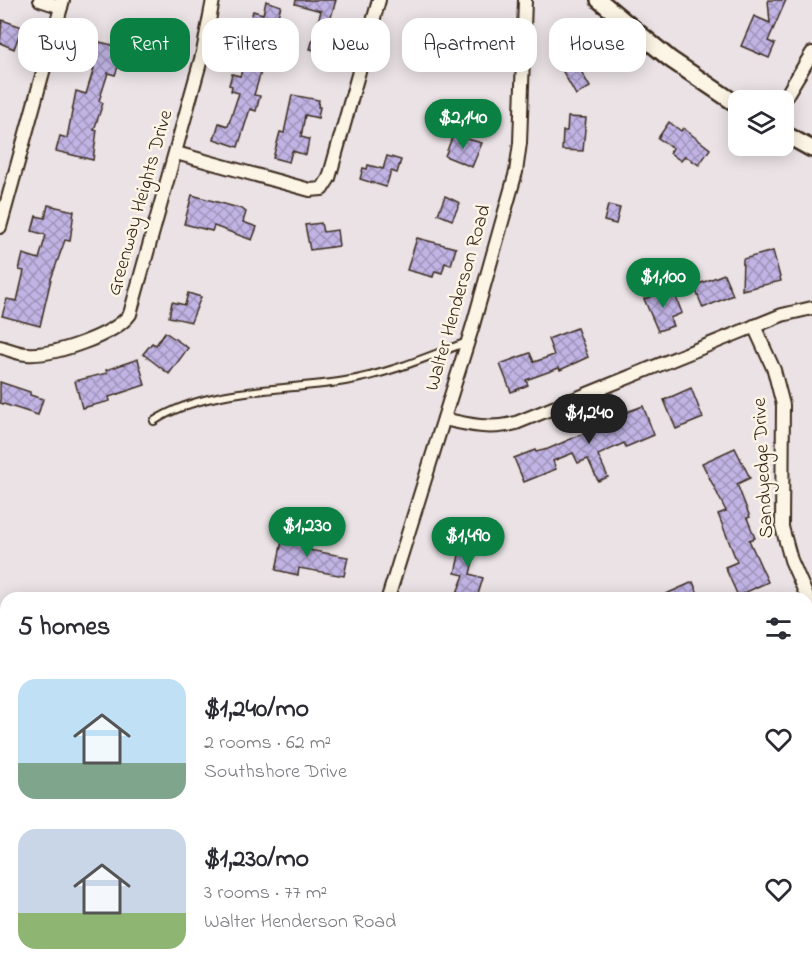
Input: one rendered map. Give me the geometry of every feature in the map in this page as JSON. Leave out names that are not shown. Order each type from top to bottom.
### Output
[{"type":"street","points":[[0,227],[62,3],[39,0]]},
{"type":"street","name":"Greenway Heights Drive","points":[[0,347],[25,355],[36,354],[112,331],[130,314],[206,43],[213,0]]},
{"type":"street","points":[[176,153],[310,190],[322,189],[329,178],[379,0]]},
{"type":"street","name":"Walter Henderson Road","points":[[390,592],[467,342],[517,162],[522,101],[525,0]]},
{"type":"street","points":[[598,0],[670,58],[728,98]]},
{"type":"street","points":[[790,90],[812,53]]},
{"type":"street","points":[[794,139],[812,149]]},
{"type":"street","points":[[444,419],[500,428],[782,315],[812,308]]},
{"type":"street","name":"Sandyedge Drive","points":[[754,326],[780,389],[784,424],[782,527],[791,560],[803,592]]},
{"type":"lane","points":[[154,421],[169,411],[231,395],[345,381],[390,371],[467,342]]},
{"type":"building","points":[[296,0],[336,0],[331,18],[319,18],[321,11],[295,4]]},
{"type":"building","points":[[768,0],[786,0],[768,41],[775,44],[769,58],[741,46],[754,16],[770,23]]},
{"type":"building","points":[[266,1],[281,6],[277,18],[251,18],[253,11],[263,14]]},
{"type":"building","points":[[2,20],[18,26],[18,38],[14,49],[0,43]]},
{"type":"building","points":[[98,42],[110,44],[110,72],[116,72],[115,75],[108,73],[99,101],[103,103],[94,130],[97,130],[93,160],[56,151],[60,136],[67,138],[76,91],[86,94],[93,72],[98,72]]},
{"type":"building","points":[[241,72],[261,72],[254,95],[260,96],[256,111],[250,109],[238,147],[214,139],[219,123],[228,126],[239,93],[231,91],[232,86],[229,85],[232,74],[240,76]]},
{"type":"building","points":[[563,72],[582,72],[590,87],[576,95]]},
{"type":"building","points":[[292,95],[319,100],[318,107],[320,107],[318,118],[305,115],[301,137],[309,139],[306,155],[292,151],[289,162],[273,158],[280,132],[284,133]]},
{"type":"building","points":[[568,117],[586,118],[583,151],[562,150],[563,131],[567,131]]},
{"type":"building","points":[[669,122],[681,131],[683,128],[710,149],[699,165],[685,156],[681,161],[670,153],[673,148],[658,138]]},
{"type":"building","points":[[453,135],[482,143],[472,167],[445,156]]},
{"type":"building","points":[[387,156],[401,160],[397,173],[391,171],[386,187],[360,179],[363,168],[367,169],[368,165],[383,169]]},
{"type":"building","points":[[192,195],[246,212],[243,222],[257,227],[252,240],[214,226],[212,231],[184,224]]},
{"type":"building","points":[[445,196],[460,203],[452,220],[438,214]]},
{"type":"building","points":[[48,205],[74,211],[70,241],[65,240],[51,279],[40,326],[2,316],[7,299],[17,301],[24,271],[19,270],[23,254],[39,259],[46,235],[32,231],[36,216],[45,218]]},
{"type":"building","points":[[608,205],[620,208],[616,224],[604,221]]},
{"type":"building","points":[[321,223],[323,232],[337,230],[339,246],[310,250],[305,225]]},
{"type":"building","points":[[417,238],[456,248],[451,265],[445,263],[442,273],[435,271],[433,277],[407,270]]},
{"type":"building","points":[[773,251],[781,281],[742,290],[743,259]]},
{"type":"building","points":[[724,274],[733,295],[703,308],[694,286]]},
{"type":"building","points":[[673,289],[682,313],[670,318],[673,326],[658,331],[644,299]]},
{"type":"building","points":[[188,293],[201,297],[191,322],[169,317],[172,302],[185,305]]},
{"type":"building","points":[[577,328],[588,357],[560,370],[559,368],[526,380],[528,385],[511,392],[500,364],[530,353],[534,362],[554,355],[548,339]]},
{"type":"building","points":[[165,332],[188,348],[169,374],[143,354],[152,343],[156,345]]},
{"type":"building","points":[[138,359],[145,385],[109,397],[110,401],[82,408],[75,381],[107,373],[106,370]]},
{"type":"building","points":[[0,382],[43,399],[38,415],[0,403]]},
{"type":"building","points":[[691,388],[703,418],[676,429],[664,400]]},
{"type":"building","points":[[643,406],[654,435],[626,447],[624,443],[598,455],[608,477],[598,481],[588,459],[578,463],[573,453],[553,461],[556,469],[524,482],[514,458],[535,450],[536,452],[548,449],[614,420],[613,417]]},
{"type":"building","points":[[735,448],[750,478],[737,484],[750,517],[747,518],[755,538],[749,540],[768,582],[747,592],[736,592],[725,567],[737,562],[718,514],[726,511],[702,463]]},
{"type":"building","points":[[284,531],[306,536],[303,549],[348,557],[344,576],[299,568],[298,575],[276,570]]},
{"type":"building","points":[[464,533],[479,536],[470,574],[483,578],[479,592],[457,592],[464,575],[455,573]]},
{"type":"building","points":[[693,582],[697,592],[670,592]]}]
